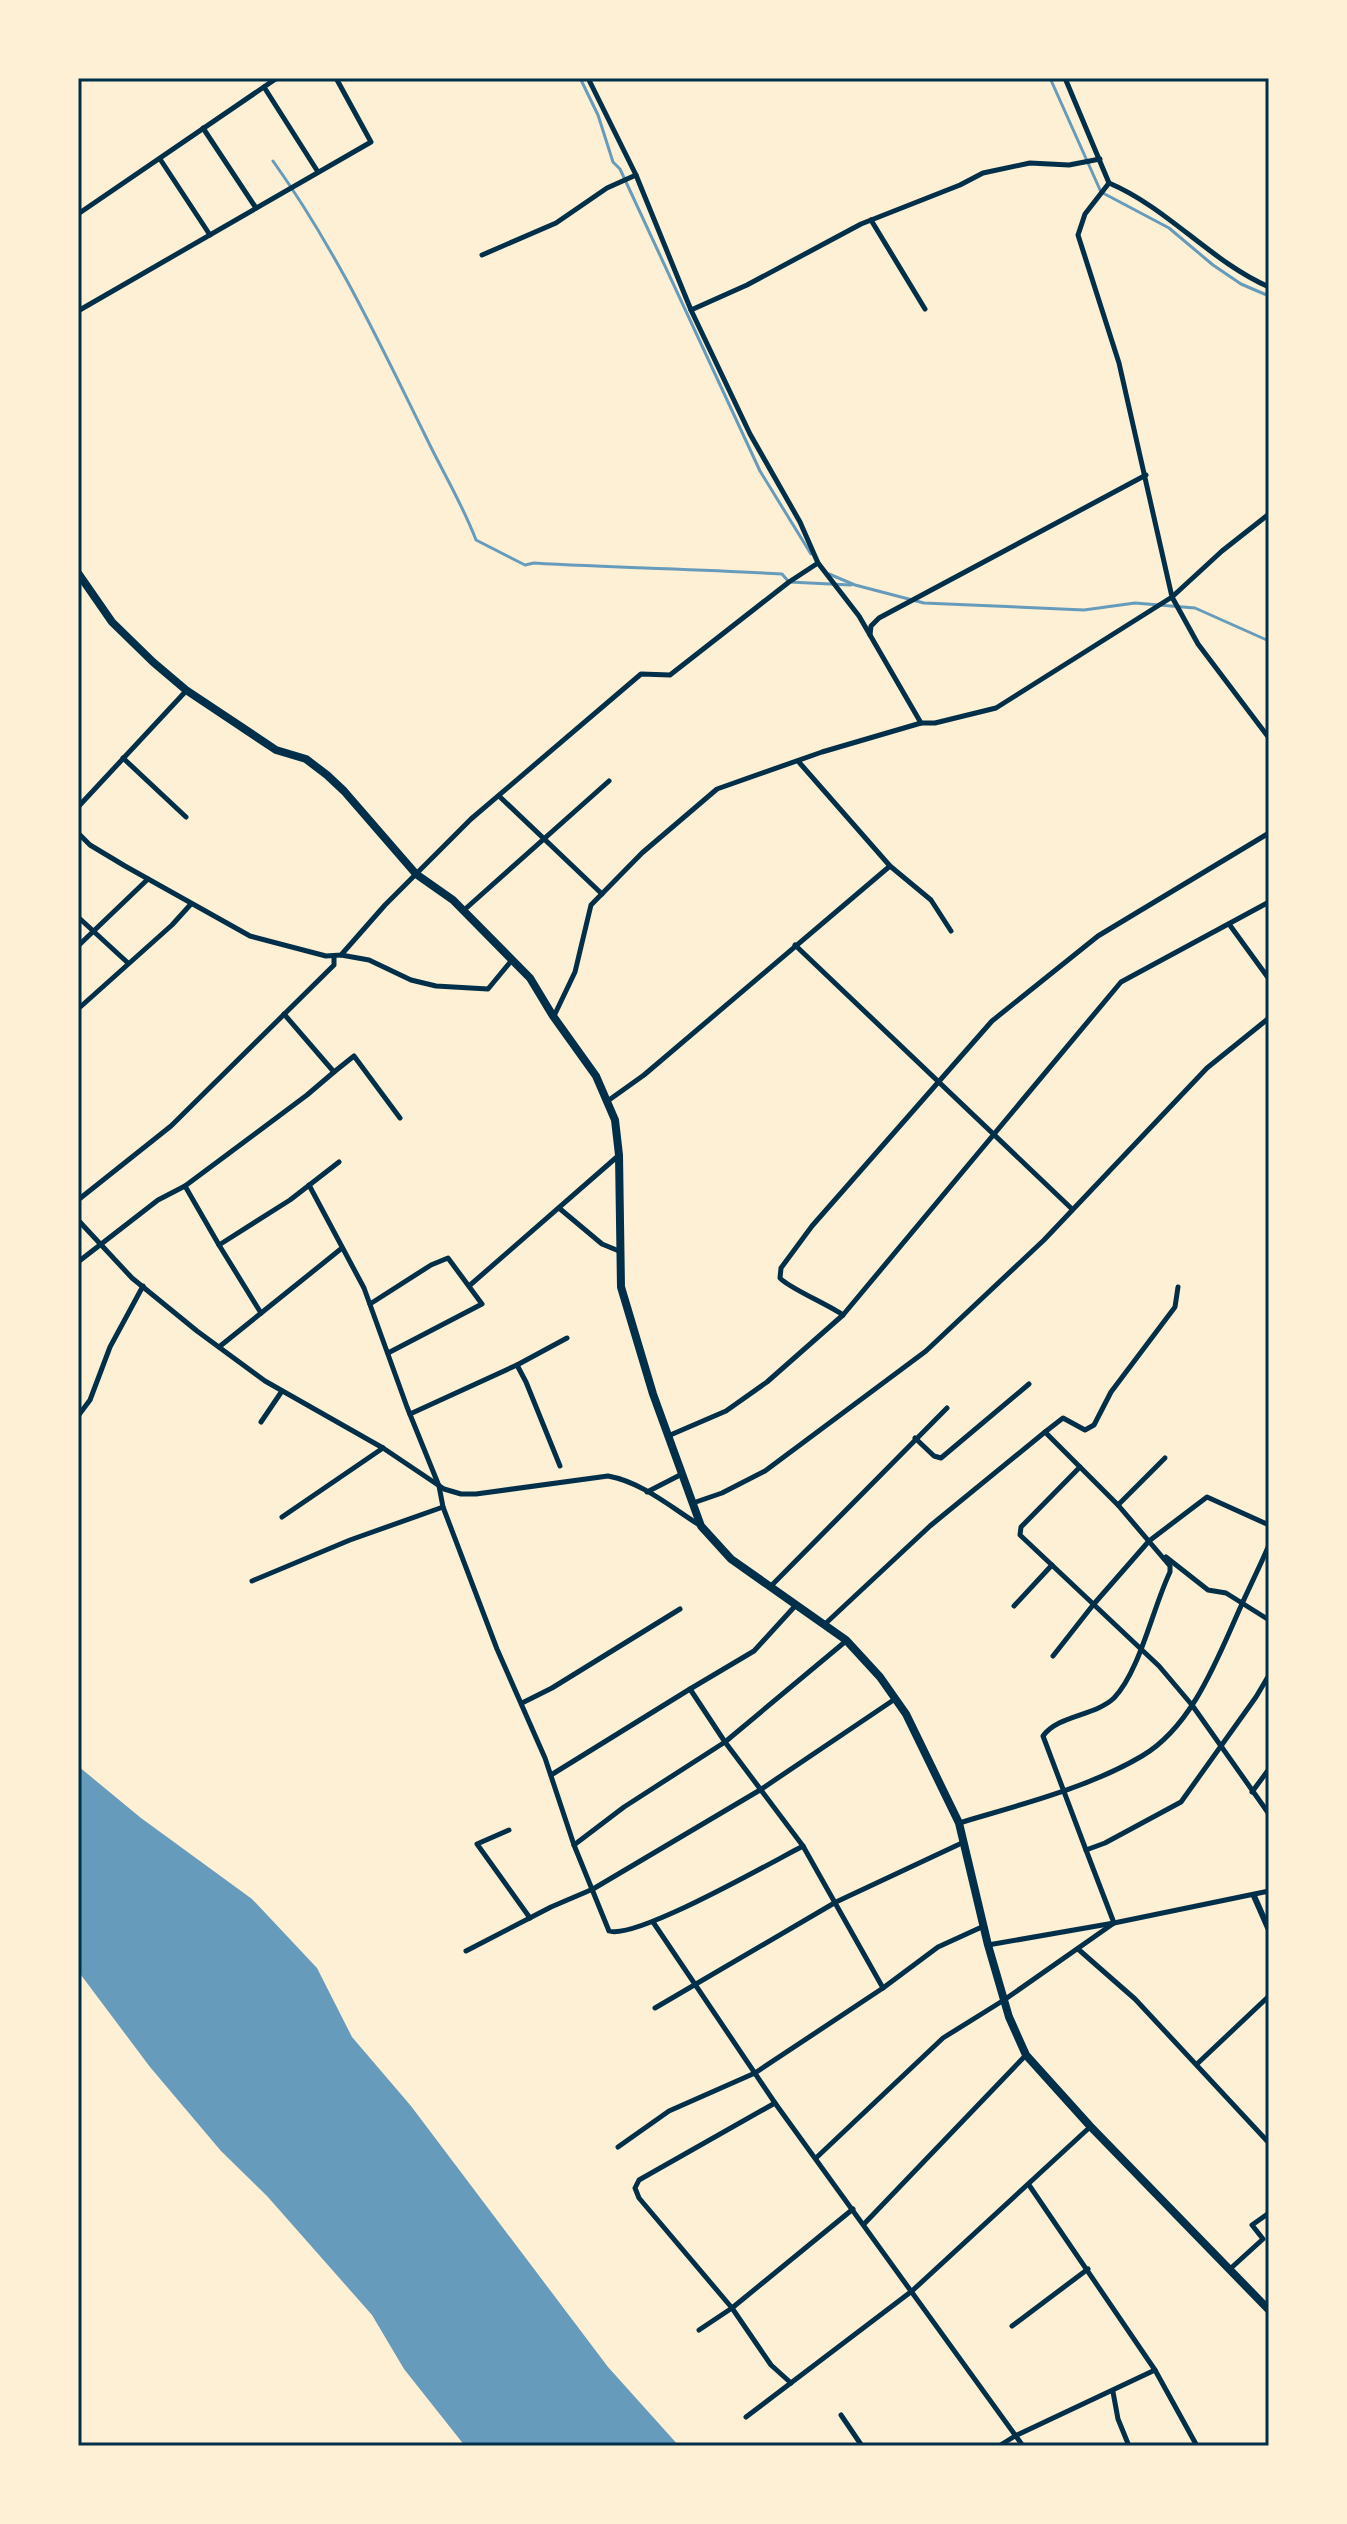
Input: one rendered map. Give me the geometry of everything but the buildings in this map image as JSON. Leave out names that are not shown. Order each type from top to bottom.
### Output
[{"type":"main road","points":[[78,573],[112,622],[153,662],[186,690],[276,750],[306,759],[327,775],[416,874],[453,900],[530,978],[609,1100],[619,1155],[621,1287],[668,1436],[701,1526],[731,1559],[846,1640],[880,1677],[906,1714],[959,1823],[988,1945],[1004,2000],[1026,2055],[1090,2126],[1269,2310]]},
{"type":"street","points":[[78,214],[277,78]]},
{"type":"street","points":[[78,311],[371,142],[336,78]]},
{"type":"street","points":[[588,78],[636,175],[691,310],[750,434],[800,522],[818,563],[860,618],[921,723]]},
{"type":"street","points":[[1065,78],[1109,183],[1130,192],[1214,255],[1269,287]]},
{"type":"street","points":[[264,87],[318,172]]},
{"type":"street","points":[[203,128],[256,208]]},
{"type":"street","points":[[159,159],[210,235]]},
{"type":"street","points":[[691,310],[747,285],[871,220],[988,172],[1030,163],[1069,165],[1100,159]]},
{"type":"street","points":[[482,255],[556,223],[607,188],[636,175]]},
{"type":"street","points":[[1109,183],[1085,214],[1078,235],[1119,363],[1172,597],[1198,644],[1269,738]]},
{"type":"street","points":[[871,220],[925,309]]},
{"type":"street","points":[[870,636],[871,626],[876,620],[986,558],[1146,475]]},
{"type":"street","points":[[553,1016],[575,972],[591,905],[642,853],[717,789],[921,723],[935,723],[996,708],[1172,597],[1222,551],[1269,514]]},
{"type":"street","points":[[78,1200],[171,1126],[334,965],[337,955],[471,819],[554,746],[641,674],[670,675],[818,563]]},
{"type":"street","points":[[860,618],[876,620]]},
{"type":"street","points":[[78,807],[186,690]]},
{"type":"street","points":[[123,758],[186,817]]},
{"type":"street","points":[[798,761],[890,866],[931,900],[951,931]]},
{"type":"street","points":[[463,911],[609,781]]},
{"type":"street","points":[[499,796],[602,894]]},
{"type":"street","points":[[78,833],[90,845],[250,936],[326,956],[369,960],[411,980],[468,990],[488,989],[512,960]]},
{"type":"street","points":[[843,1315],[826,1303],[785,1285],[780,1278],[781,1268],[812,1226],[992,1021],[1098,936],[1269,833]]},
{"type":"street","points":[[609,1100],[655,1066],[890,866]]},
{"type":"street","points":[[78,946],[148,879]]},
{"type":"street","points":[[668,1436],[726,1411],[767,1382],[843,1315],[1121,982],[1269,902]]},
{"type":"street","points":[[78,1009],[172,925],[191,904]]},
{"type":"street","points":[[78,917],[128,963]]},
{"type":"street","points":[[1229,924],[1269,979]]},
{"type":"street","points":[[795,945],[1072,1209]]},
{"type":"street","points":[[284,1014],[334,1072]]},
{"type":"street","points":[[692,1503],[722,1493],[765,1471],[926,1351],[1044,1240],[1207,1068],[1269,1018]]},
{"type":"street","points":[[78,1262],[158,1200],[185,1186],[307,1095],[354,1056],[400,1118]]},
{"type":"street","points":[[469,1286],[619,1155]]},
{"type":"street","points":[[219,1245],[339,1162]]},
{"type":"street","points":[[309,1185],[370,1304],[497,1649],[551,1775],[574,1845],[609,1931],[616,1933],[653,1922],[803,1846]]},
{"type":"street","points":[[185,1186],[261,1313]]},
{"type":"street","points":[[559,1208],[602,1244],[619,1251]]},
{"type":"street","points":[[78,1220],[143,1286],[219,1347],[282,1391],[383,1448],[450,1492],[476,1494],[608,1476],[647,1492],[701,1526]]},
{"type":"street","points":[[219,1347],[342,1248]]},
{"type":"street","points":[[370,1304],[431,1265],[448,1258],[482,1304],[388,1353]]},
{"type":"street","points":[[78,1416],[90,1400],[110,1347],[143,1286]]},
{"type":"street","points":[[825,1624],[930,1526],[1063,1418],[1089,1430],[1111,1392],[1175,1307],[1178,1287]]},
{"type":"street","points":[[410,1414],[517,1365],[567,1338]]},
{"type":"street","points":[[517,1365],[560,1466]]},
{"type":"street","points":[[915,1438],[934,1456],[941,1458],[1029,1384]]},
{"type":"street","points":[[261,1422],[282,1391]]},
{"type":"street","points":[[770,1587],[947,1408]]},
{"type":"street","points":[[1045,1432],[1118,1505],[1170,1566],[1141,1648],[1115,1697],[1102,1707],[1045,1732],[1043,1736],[1114,1923]]},
{"type":"street","points":[[282,1517],[383,1448]]},
{"type":"street","points":[[1118,1505],[1165,1458]]},
{"type":"street","points":[[1080,1467],[1019,1530],[1020,1535],[1141,1648],[1192,1705],[1269,1814]]},
{"type":"street","points":[[647,1492],[682,1474]]},
{"type":"street","points":[[1053,1656],[1149,1541],[1207,1497],[1269,1525]]},
{"type":"street","points":[[252,1581],[350,1540],[443,1507]]},
{"type":"street","points":[[959,1823],[1063,1792],[1143,1756],[1163,1739],[1207,1682],[1269,1545]]},
{"type":"street","points":[[1159,1552],[1208,1590],[1226,1593],[1269,1620]]},
{"type":"street","points":[[1014,1606],[1052,1565]]},
{"type":"street","points":[[551,1775],[754,1651],[796,1605]]},
{"type":"street","points":[[522,1703],[552,1688],[680,1609]]},
{"type":"street","points":[[574,1845],[632,1802],[725,1742],[846,1640]]},
{"type":"street","points":[[1086,1850],[1181,1802],[1269,1675]]},
{"type":"street","points":[[690,1689],[725,1742],[803,1846],[883,1988]]},
{"type":"street","points":[[466,1951],[593,1889],[760,1790],[895,1699]]},
{"type":"street","points":[[1252,1792],[1269,1769]]},
{"type":"street","points":[[509,1830],[477,1844],[530,1918]]},
{"type":"street","points":[[655,2008],[836,1902],[965,1842]]},
{"type":"street","points":[[988,1945],[1269,1891]]},
{"type":"street","points":[[1254,1896],[1269,1930]]},
{"type":"street","points":[[653,1922],[775,2103],[1023,2446]]},
{"type":"street","points":[[816,2158],[943,2038],[1004,2000],[1114,1923]]},
{"type":"street","points":[[618,2147],[669,2111],[755,2073],[883,1988],[938,1947],[985,1926]]},
{"type":"street","points":[[1078,1949],[1135,1999],[1269,2143]]},
{"type":"street","points":[[1196,2064],[1269,1996]]},
{"type":"street","points":[[864,2224],[1026,2055]]},
{"type":"street","points":[[775,2103],[639,2180],[635,2188],[639,2198],[732,2308],[771,2365],[791,2383]]},
{"type":"street","points":[[746,2417],[912,2291],[1090,2126]]},
{"type":"street","points":[[1029,2185],[1155,2370],[1197,2446]]},
{"type":"street","points":[[699,2330],[732,2308],[853,2209]]},
{"type":"street","points":[[1230,2269],[1263,2239],[1252,2225],[1269,2213]]},
{"type":"street","points":[[1012,2326],[1088,2269]]},
{"type":"street","points":[[999,2446],[1155,2370]]},
{"type":"street","points":[[1113,2392],[1118,2419],[1129,2446]]},
{"type":"street","points":[[841,2415],[862,2446]]},
{"type":"water","points":[[78,1766],[141,1818],[252,1899],[317,1968],[352,2037],[411,2106],[608,2367],[679,2446],[465,2446],[404,2369],[372,2315],[267,2196],[221,2151],[150,2067],[78,1971]]},
{"type":"waterway","points":[[580,78],[598,115],[613,162],[620,169],[760,471],[811,554]]},
{"type":"waterway","points":[[1050,78],[1101,192],[1169,228],[1213,265],[1241,284],[1269,296]]},
{"type":"waterway","points":[[273,161],[355,295],[476,540],[525,565],[782,574],[789,582],[851,585]]},
{"type":"waterway","points":[[829,574],[855,585],[924,603],[1084,610],[1135,603],[1195,608],[1269,641]]}]
